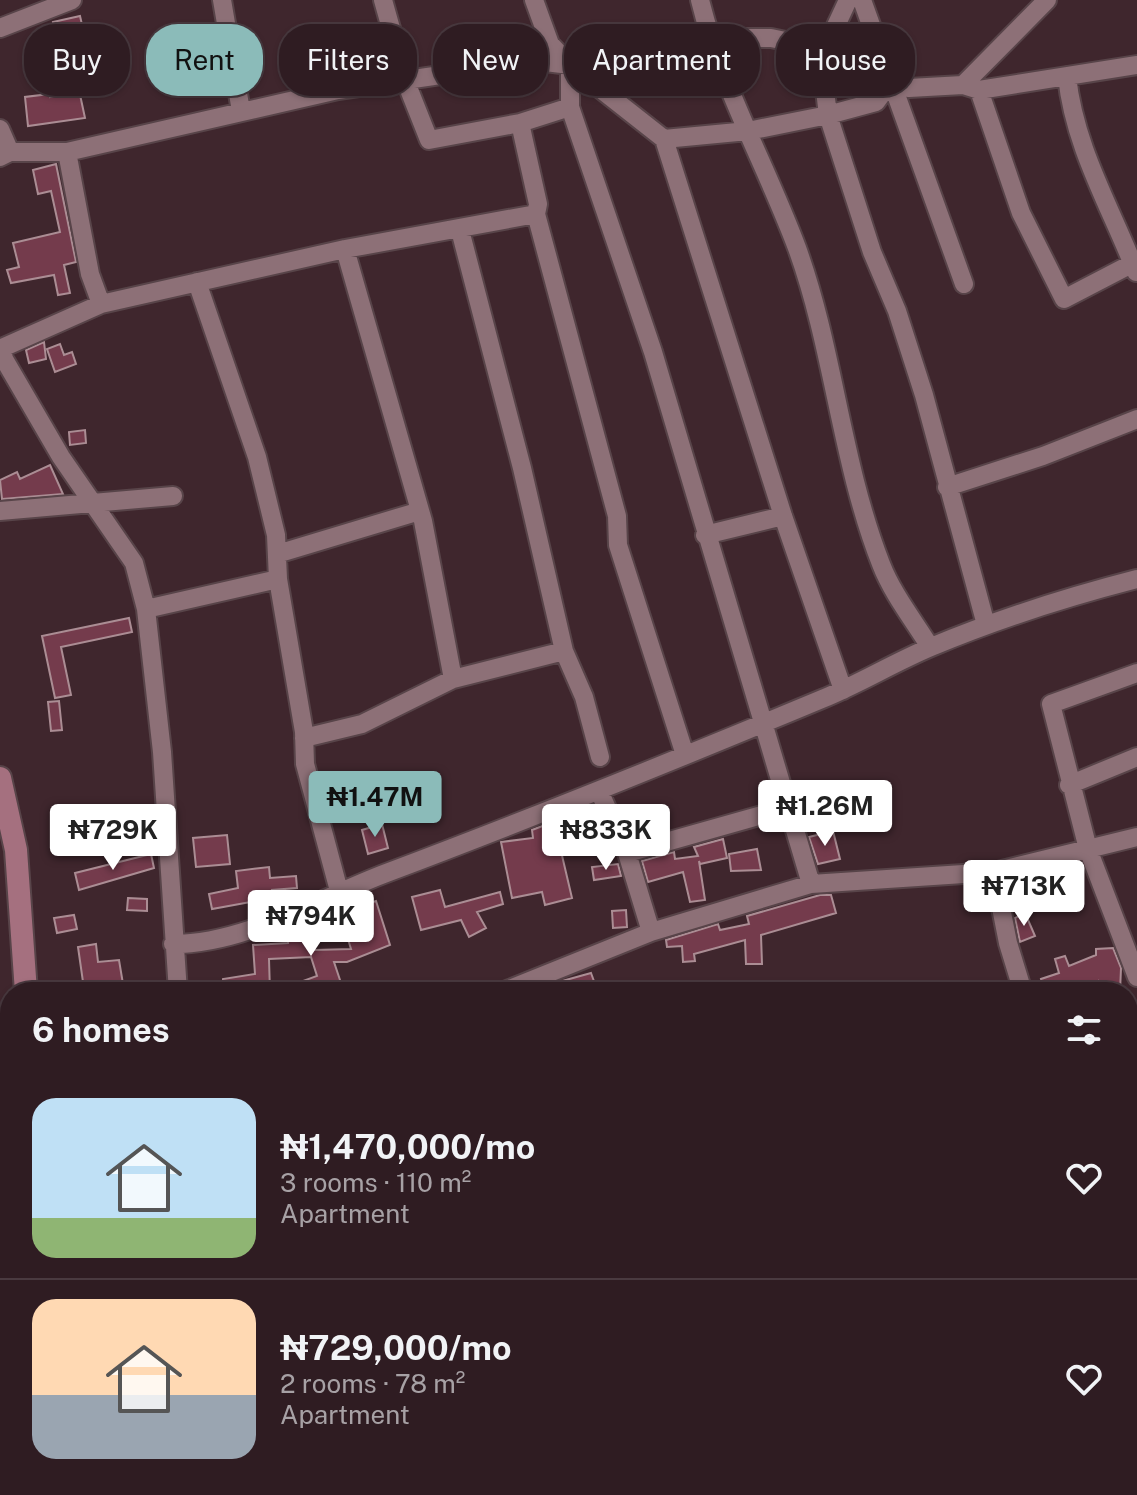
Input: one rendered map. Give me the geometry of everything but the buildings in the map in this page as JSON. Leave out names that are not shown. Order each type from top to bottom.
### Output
[{"type":"main road","points":[[0,778],[16,850],[25,982]]},
{"type":"street","points":[[0,28],[72,0]]},
{"type":"street","points":[[222,0],[241,111]]},
{"type":"street","points":[[383,0],[390,24]]},
{"type":"street","points":[[534,0],[550,44],[564,59]]},
{"type":"street","points":[[700,0],[706,24]]},
{"type":"street","points":[[837,24],[848,0]]},
{"type":"street","points":[[862,0],[870,24]]},
{"type":"street","points":[[971,88],[1047,0]]},
{"type":"street","points":[[417,80],[537,61],[564,64]]},
{"type":"street","points":[[915,88],[971,88],[1137,65]]},
{"type":"street","points":[[971,88],[1021,213],[1064,299],[1136,266],[1083,149],[1071,112],[1067,76]]},
{"type":"street","points":[[0,129],[5,154],[67,152],[310,96]]},
{"type":"street","points":[[412,96],[429,140],[520,123],[570,107]]},
{"type":"street","points":[[570,96],[570,107],[653,352],[811,884]]},
{"type":"street","points":[[609,96],[664,139],[783,516],[843,690]]},
{"type":"street","points":[[733,96],[797,248],[817,313],[840,420],[881,565],[930,647]]},
{"type":"street","points":[[826,96],[828,115],[872,252],[902,325],[986,625]]},
{"type":"street","points":[[664,139],[748,131],[828,115],[876,102],[880,96]]},
{"type":"street","points":[[895,96],[964,284]]},
{"type":"street","points":[[520,123],[538,204],[536,214],[617,516],[618,545],[685,755]]},
{"type":"street","points":[[67,152],[90,274],[101,304]]},
{"type":"street","points":[[177,982],[162,752],[146,609],[134,563],[61,457],[4,359],[2,348],[101,304],[345,249],[536,214]]},
{"type":"street","points":[[460,230],[522,468],[564,651],[584,697],[600,757]]},
{"type":"street","points":[[345,249],[420,511],[453,679]]},
{"type":"street","points":[[197,282],[257,457],[277,554],[278,579],[304,738],[305,764],[339,891]]},
{"type":"street","points":[[947,487],[1043,456],[1137,419]]},
{"type":"street","points":[[0,511],[173,496]]},
{"type":"street","points":[[277,554],[420,511]]},
{"type":"street","points":[[705,535],[783,516]]},
{"type":"street","points":[[146,609],[278,579]]},
{"type":"street","points":[[173,944],[195,944],[267,922],[339,891],[600,793],[843,690],[930,647],[986,625],[1137,579]]},
{"type":"street","points":[[304,738],[362,724],[453,679],[564,651]]},
{"type":"street","points":[[1137,673],[1051,704],[1069,785],[1088,849],[1137,977]]},
{"type":"street","points":[[1069,785],[1137,757]]},
{"type":"street","points":[[600,793],[627,853],[651,932]]},
{"type":"street","points":[[627,853],[787,808]]},
{"type":"street","points":[[527,982],[651,932],[811,884],[994,872],[1137,837]]},
{"type":"street","points":[[994,872],[1008,943],[1020,982]]}]
